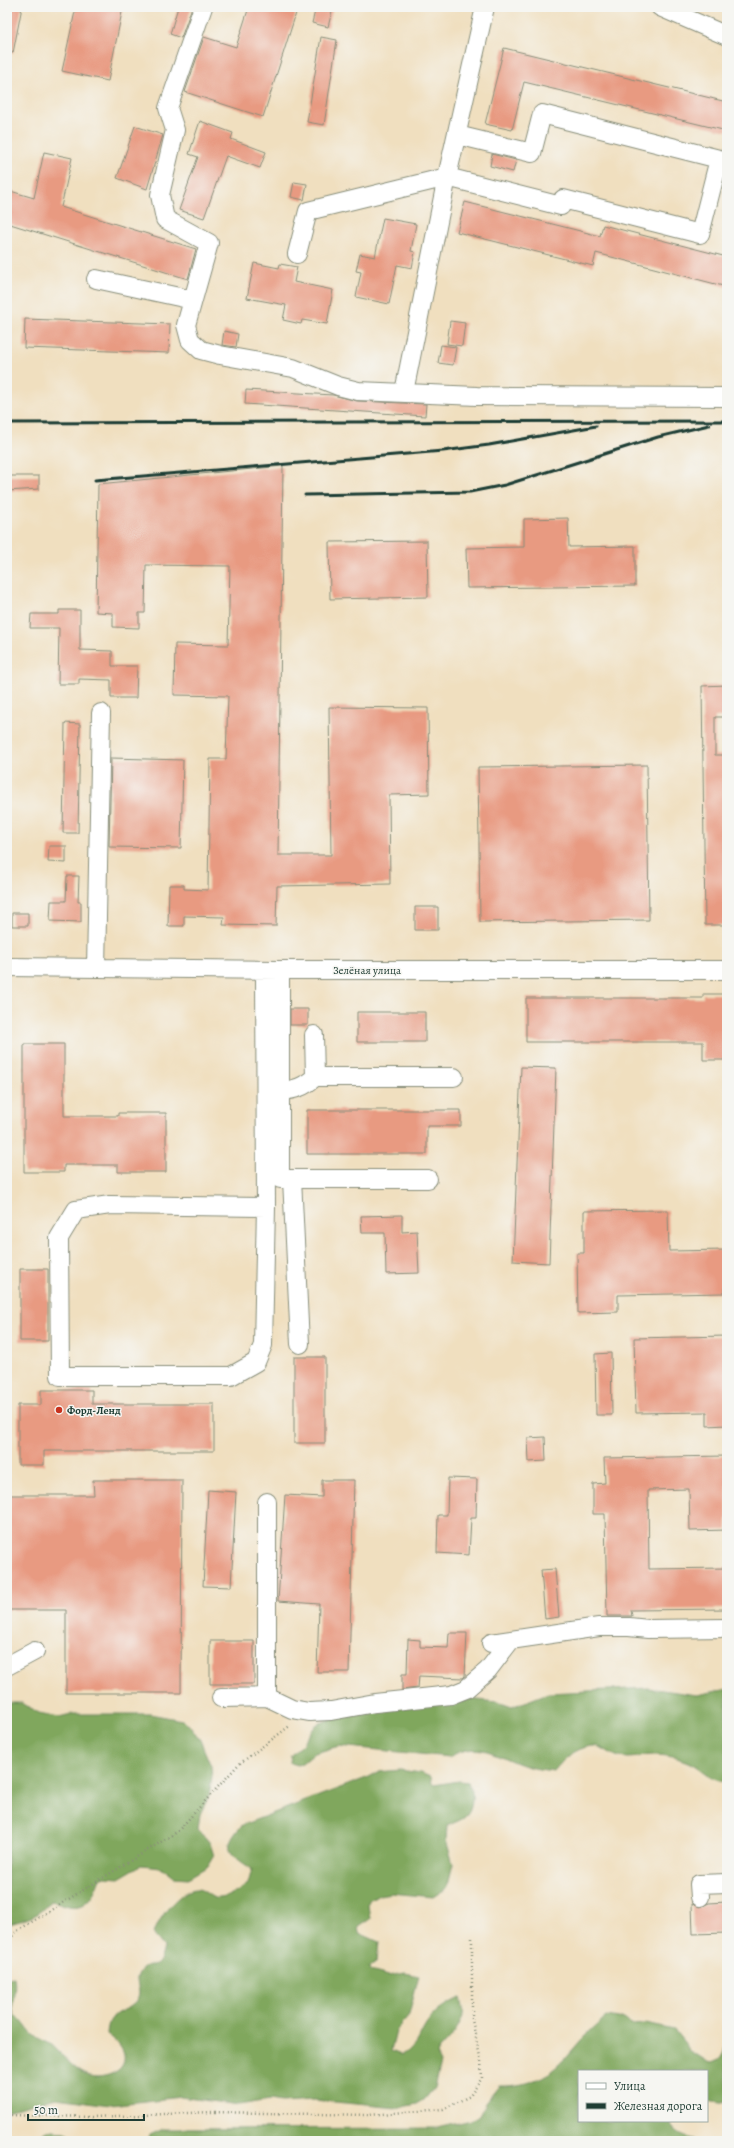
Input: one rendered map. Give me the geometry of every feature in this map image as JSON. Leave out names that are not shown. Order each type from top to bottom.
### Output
[{"type":"street","points":[[204,7],[168,108],[175,130],[160,195],[165,219],[209,243],[186,325],[190,340],[201,350],[220,355],[293,368],[338,386],[358,391],[477,396],[727,397]]},
{"type":"street","points":[[404,392],[457,134],[485,7]]},
{"type":"street","points":[[660,7],[727,36]]},
{"type":"street","points":[[297,254],[308,211],[448,178],[561,206],[563,199],[700,234],[719,159],[542,114],[532,153],[457,134]]},
{"type":"street","points":[[96,279],[193,300]]},
{"type":"street","points":[[96,968],[101,713]]},
{"type":"street","name":"Зелёная улица","points":[[7,967],[272,970],[727,970]]},
{"type":"street","points":[[272,970],[280,1091],[280,1179],[428,1179]]},
{"type":"street","points":[[266,1207],[110,1204],[76,1210],[59,1238],[60,1376],[231,1376],[256,1362],[263,1345],[272,970]]},
{"type":"street","points":[[314,1035],[315,1077]]},
{"type":"street","points":[[280,1091],[295,1090],[306,1085],[315,1077],[454,1077]]},
{"type":"street","points":[[292,1179],[300,1344]]},
{"type":"street","points":[[267,1502],[267,1697]]},
{"type":"street","points":[[491,1643],[599,1627],[629,1627],[648,1629],[727,1628]]},
{"type":"street","points":[[221,1698],[267,1697],[292,1709],[309,1712],[331,1711],[375,1703],[450,1695],[466,1689],[488,1670],[511,1640]]},
{"type":"street","points":[[7,1666],[35,1651]]},
{"type":"street","points":[[700,1897],[700,1884],[727,1883]]},
{"type":"path","points":[[7,1942],[17,1931],[177,1832],[238,1765],[309,1712]]},
{"type":"path","points":[[7,2115],[92,2116],[212,2112],[369,2115],[443,2109],[470,2096],[482,2078],[481,2061],[475,2042],[472,2020],[472,1937]]},
{"type":"green space","points":[[648,1688],[697,1695],[727,1689],[727,1780],[724,1782],[713,1779],[695,1766],[677,1758],[655,1755],[624,1758],[615,1756],[602,1748],[595,1746],[585,1747],[574,1752],[554,1771],[529,1767],[490,1752],[471,1749],[449,1757],[339,1746],[315,1753],[303,1763],[297,1765],[290,1763],[291,1755],[304,1742],[316,1725],[335,1717],[468,1699],[498,1702],[512,1707],[548,1693]]},
{"type":"green space","points":[[7,1703],[22,1703],[39,1713],[59,1717],[71,1714],[150,1714],[182,1720],[189,1724],[200,1740],[211,1766],[212,1776],[209,1796],[200,1814],[198,1829],[210,1843],[214,1856],[208,1866],[188,1878],[174,1877],[161,1867],[141,1865],[119,1878],[105,1877],[99,1880],[92,1895],[85,1903],[81,1905],[75,1907],[51,1901],[42,1911],[37,1914],[7,1925]]},
{"type":"green space","points":[[400,1770],[421,1773],[430,1777],[431,1782],[434,1785],[459,1781],[468,1782],[472,1793],[471,1807],[467,1815],[461,1820],[447,1826],[446,1840],[453,1864],[447,1888],[433,1897],[391,1893],[379,1895],[369,1901],[368,1905],[370,1919],[358,1927],[359,1933],[379,1942],[377,1961],[369,1967],[370,1971],[389,1976],[405,1973],[419,1976],[409,2015],[396,2030],[391,2051],[401,2055],[412,2048],[433,2016],[445,2006],[460,1998],[462,2007],[461,2021],[458,2028],[436,2055],[440,2063],[434,2088],[424,2100],[417,2104],[397,2108],[314,2100],[282,2102],[270,2100],[239,2105],[181,2097],[110,2105],[56,2098],[7,2111],[7,1978],[14,1977],[15,1982],[13,2005],[14,2015],[23,2022],[33,2035],[52,2045],[72,2066],[86,2075],[94,2077],[110,2075],[121,2066],[124,2060],[124,2053],[119,2045],[107,2035],[108,2026],[111,2019],[115,2015],[133,2005],[139,1997],[137,1976],[139,1973],[147,1967],[156,1965],[162,1956],[164,1947],[154,1935],[164,1913],[177,1899],[191,1890],[198,1889],[214,1898],[220,1898],[231,1895],[248,1884],[252,1869],[237,1859],[230,1850],[231,1840],[242,1825],[369,1777],[378,1772]]},
{"type":"green space","points":[[607,2016],[624,2019],[632,2025],[646,2024],[674,2030],[693,2053],[707,2062],[712,2063],[721,2059],[725,2052],[727,2040],[727,2103],[708,2100],[708,2070],[578,2070],[578,2122],[669,2122],[674,2130],[678,2133],[700,2141],[146,2141],[150,2135],[163,2129],[438,2128],[471,2120],[479,2115],[485,2103],[499,2086],[527,2083],[547,2074],[564,2059],[582,2039]]},
{"type":"green space","points":[[52,2130],[67,2131],[78,2141],[39,2141],[43,2134]]},
{"type":"building","points":[[7,7],[22,7],[13,53],[7,52]]},
{"type":"building","points":[[76,7],[123,7],[108,81],[62,71]]},
{"type":"building","points":[[178,7],[192,7],[181,38],[170,34]]},
{"type":"building","points":[[249,7],[287,7],[297,10],[263,117],[185,92],[204,37],[236,47]]},
{"type":"building","points":[[316,7],[333,7],[328,27],[312,23]]},
{"type":"building","points":[[321,37],[337,40],[324,125],[307,122]]},
{"type":"building","points":[[504,48],[727,102],[727,131],[524,82],[512,130],[485,124]]},
{"type":"building","points":[[200,121],[233,133],[231,139],[266,152],[260,168],[226,156],[204,218],[179,210],[198,157],[189,154]]},
{"type":"building","points":[[135,126],[163,135],[147,189],[117,178]]},
{"type":"building","points":[[44,152],[72,158],[61,207],[196,249],[188,279],[7,223],[7,190],[34,198]]},
{"type":"building","points":[[492,154],[516,160],[513,172],[490,166]]},
{"type":"building","points":[[294,182],[307,184],[304,200],[291,197]]},
{"type":"building","points":[[465,202],[600,236],[603,225],[727,257],[727,287],[596,253],[593,266],[457,232]]},
{"type":"building","points":[[383,218],[416,224],[411,251],[415,252],[412,268],[397,265],[389,304],[356,297],[361,272],[356,271],[360,254],[375,257]]},
{"type":"building","points":[[254,263],[279,268],[280,264],[297,267],[294,282],[333,290],[327,324],[302,320],[301,324],[283,320],[286,305],[247,298]]},
{"type":"building","points":[[25,319],[170,324],[169,353],[24,348]]},
{"type":"building","points":[[450,321],[465,323],[462,346],[447,344]]},
{"type":"building","points":[[224,331],[238,334],[236,347],[222,345]]},
{"type":"building","points":[[441,345],[456,347],[453,365],[438,363]]},
{"type":"building","points":[[246,390],[333,395],[357,401],[426,404],[425,416],[245,404]]},
{"type":"building","points":[[283,466],[278,855],[331,855],[329,707],[428,708],[429,794],[389,795],[390,884],[277,886],[276,926],[223,925],[224,917],[184,916],[184,926],[168,926],[169,885],[184,885],[184,889],[208,890],[210,759],[226,759],[228,696],[174,695],[175,644],[228,645],[230,566],[146,565],[145,613],[139,613],[139,628],[113,627],[113,613],[96,612],[98,484]]},
{"type":"building","points":[[7,476],[39,476],[39,489],[7,491]]},
{"type":"building","points":[[568,518],[569,547],[635,546],[635,586],[467,588],[466,548],[524,547],[524,519]]},
{"type":"building","points":[[427,541],[428,597],[330,599],[329,542]]},
{"type":"building","points":[[59,610],[80,610],[80,650],[112,651],[112,666],[137,666],[136,698],[111,698],[111,680],[79,679],[79,684],[58,684],[59,628],[30,628],[31,614],[59,614]]},
{"type":"building","points":[[727,685],[727,717],[715,717],[715,755],[727,755],[727,925],[705,925],[702,686]]},
{"type":"building","points":[[65,723],[80,724],[78,833],[63,833]]},
{"type":"building","points":[[111,758],[183,760],[181,848],[109,847]]},
{"type":"building","points":[[647,765],[649,920],[480,922],[478,767]]},
{"type":"building","points":[[49,846],[66,846],[66,863],[48,862]]},
{"type":"building","points":[[67,876],[79,876],[78,902],[81,902],[81,922],[50,921],[51,901],[66,901]]},
{"type":"building","points":[[415,907],[438,907],[438,930],[415,930]]},
{"type":"building","points":[[12,913],[28,913],[28,926],[12,926]]},
{"type":"building","points":[[703,994],[727,994],[727,1060],[703,1060],[703,1042],[526,1042],[526,998],[703,998]]},
{"type":"building","points":[[290,1009],[308,1009],[308,1025],[290,1025]]},
{"type":"building","points":[[357,1012],[425,1012],[425,1042],[357,1042]]},
{"type":"building","points":[[24,1044],[64,1044],[64,1116],[118,1116],[118,1113],[166,1113],[166,1172],[118,1172],[118,1165],[64,1165],[64,1172],[24,1172]]},
{"type":"building","points":[[521,1067],[556,1068],[549,1263],[513,1261]]},
{"type":"building","points":[[307,1110],[461,1110],[461,1126],[427,1126],[427,1154],[307,1154]]},
{"type":"building","points":[[668,1210],[669,1251],[727,1250],[727,1288],[724,1288],[724,1293],[618,1295],[618,1312],[578,1313],[577,1253],[584,1253],[584,1211]]},
{"type":"building","points":[[402,1215],[402,1232],[417,1231],[419,1273],[386,1274],[385,1233],[362,1233],[361,1216]]},
{"type":"building","points":[[20,1269],[48,1269],[48,1341],[20,1341]]},
{"type":"building","points":[[727,1336],[727,1425],[707,1426],[707,1412],[636,1413],[634,1338]]},
{"type":"building","points":[[611,1353],[612,1415],[596,1415],[595,1354]]},
{"type":"building","points":[[294,1357],[325,1357],[325,1443],[294,1443]]},
{"type":"building","points":[[41,1390],[92,1390],[92,1404],[214,1404],[214,1451],[44,1451],[44,1465],[18,1465],[18,1405],[41,1405]]},
{"type":"building","points":[[545,1437],[546,1461],[529,1462],[528,1438]]},
{"type":"building","points":[[727,1456],[727,1530],[690,1531],[689,1489],[648,1490],[649,1569],[727,1568],[727,1609],[631,1610],[632,1616],[607,1616],[605,1514],[593,1514],[593,1484],[605,1483],[604,1458]]},
{"type":"building","points":[[448,1478],[477,1479],[476,1518],[471,1518],[469,1555],[437,1553],[438,1515],[447,1515]]},
{"type":"building","points":[[93,1480],[182,1480],[181,1693],[66,1693],[66,1610],[7,1610],[7,1495],[94,1495]]},
{"type":"building","points":[[322,1480],[354,1480],[349,1672],[317,1672],[319,1604],[278,1601],[285,1495],[322,1497]]},
{"type":"building","points":[[208,1490],[236,1492],[231,1587],[203,1586]]},
{"type":"building","points":[[555,1569],[559,1617],[545,1619],[541,1570]]},
{"type":"building","points":[[449,1633],[467,1633],[465,1676],[463,1678],[419,1676],[418,1688],[402,1690],[402,1674],[407,1674],[408,1639],[420,1640],[420,1647],[448,1648]]},
{"type":"building","points":[[210,1641],[254,1641],[254,1684],[210,1684]]},
{"type":"building","points":[[727,1902],[727,1933],[693,1934],[692,1904],[700,1907],[709,1903]]},
{"type":"railway","points":[[7,423],[727,421]]},
{"type":"railway","points":[[305,495],[470,492],[505,485],[658,437],[709,425]]},
{"type":"railway","points":[[95,480],[443,451],[489,445],[596,426]]},
{"type":"place","name":"Форд-Ленд","points":[[59,1410]]}]
